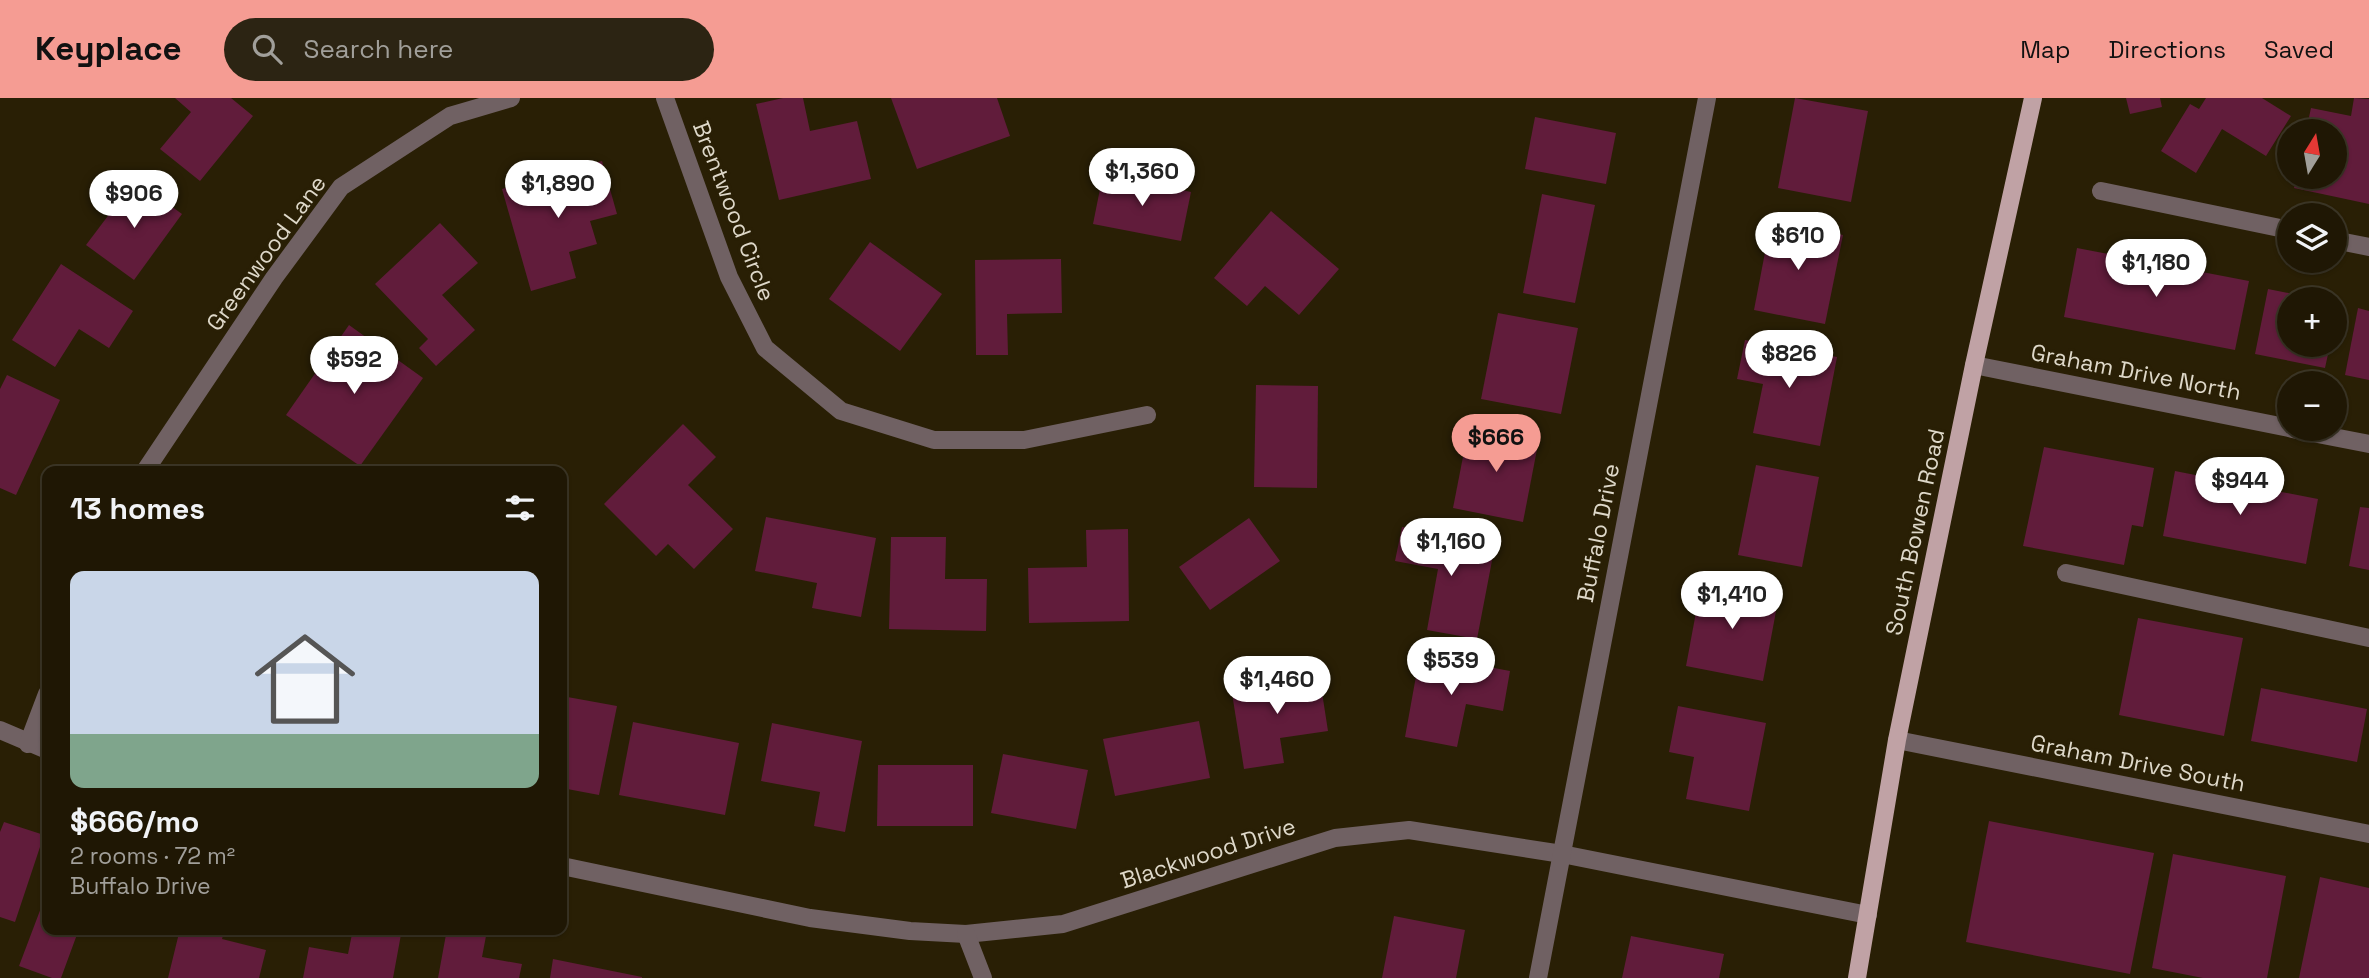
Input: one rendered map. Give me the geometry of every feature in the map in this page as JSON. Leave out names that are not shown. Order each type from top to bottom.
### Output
[{"type":"main road","name":"South Bowen Road","points":[[1857,978],[1897,740],[1974,365],[2033,98]]},
{"type":"street","name":"Greenwood Lane","points":[[148,466],[274,278],[341,187],[450,116],[511,98]]},
{"type":"street","name":"Brentwood Circle","points":[[665,98],[729,277],[765,348],[841,411],[933,440],[1024,440],[1147,415]]},
{"type":"street","name":"Buffalo Drive","points":[[1538,978],[1707,98]]},
{"type":"street","points":[[2101,191],[2277,228]]},
{"type":"street","points":[[2347,243],[2369,247]]},
{"type":"street","name":"Graham Drive North","points":[[1974,365],[2277,425]]},
{"type":"street","name":"Graham Drive North","points":[[2347,439],[2369,444]]},
{"type":"street","points":[[2066,573],[2369,638]]},
{"type":"street","points":[[29,744],[42,708]]},
{"type":"street","points":[[0,730],[42,748]]},
{"type":"street","name":"Graham Drive South","points":[[1897,740],[2369,834]]},
{"type":"street","name":"Blackwood Drive","points":[[567,867],[810,918],[910,931],[966,934],[1063,924],[1335,838],[1409,830],[1562,854],[1868,915]]},
{"type":"street","points":[[966,934],[983,978]]},
{"type":"building","points":[[175,98],[231,98],[253,116],[200,181],[160,149],[191,112]]},
{"type":"building","points":[[783,98],[803,98],[810,131],[857,121],[871,179],[779,200],[756,104]]},
{"type":"building","points":[[891,98],[997,98],[1010,136],[917,169]]},
{"type":"building","points":[[1795,98],[1868,111],[1851,202],[1778,188]]},
{"type":"building","points":[[2126,98],[2160,98],[2162,107],[2130,114]]},
{"type":"building","points":[[2206,98],[2262,98],[2291,116],[2289,119],[2277,119],[2277,138],[2266,156],[2222,129],[2196,173],[2161,151],[2190,104],[2199,109]]},
{"type":"building","points":[[2354,98],[2369,99],[2369,204],[2299,189],[2347,189],[2347,119],[2309,119],[2311,108],[2351,116]]},
{"type":"building","points":[[1535,117],[1616,133],[1606,184],[1525,169]]},
{"type":"building","points":[[602,161],[617,214],[590,221],[597,244],[569,252],[576,278],[531,291],[502,189]]},
{"type":"building","points":[[1103,174],[1191,192],[1181,241],[1093,224]]},
{"type":"building","points":[[135,180],[182,214],[134,280],[86,245]]},
{"type":"building","points":[[1542,194],[1595,205],[1575,303],[1523,293]]},
{"type":"building","points":[[1271,211],[1339,269],[1299,315],[1265,286],[1247,306],[1214,278]]},
{"type":"building","points":[[1771,221],[1843,235],[1825,324],[1754,310]]},
{"type":"building","points":[[440,223],[478,263],[442,295],[475,330],[436,366],[419,348],[428,339],[375,284]]},
{"type":"building","points":[[870,242],[942,294],[900,351],[829,299]]},
{"type":"building","points":[[2077,248],[2249,281],[2235,350],[2064,317]]},
{"type":"building","points":[[1061,259],[1062,313],[1007,314],[1008,355],[976,355],[975,260]]},
{"type":"building","points":[[61,264],[133,311],[109,348],[79,329],[55,367],[12,340]]},
{"type":"building","points":[[2268,289],[2277,291],[2277,357],[2327,357],[2325,368],[2255,354]]},
{"type":"building","points":[[2358,308],[2369,311],[2369,380],[2347,375]]},
{"type":"building","points":[[1498,313],[1578,328],[1561,414],[1481,399]]},
{"type":"building","points":[[349,325],[423,378],[360,466],[286,415]]},
{"type":"building","points":[[1745,340],[1837,357],[1820,446],[1753,433],[1763,384],[1737,379]]},
{"type":"building","points":[[7,375],[60,400],[16,495],[0,488],[0,389]]},
{"type":"building","points":[[1256,385],[1318,386],[1317,488],[1254,487]]},
{"type":"building","points":[[683,424],[716,457],[688,485],[733,529],[694,569],[668,544],[656,556],[604,504]]},
{"type":"building","points":[[1469,426],[1539,439],[1523,522],[1453,508]]},
{"type":"building","points":[[2044,447],[2154,468],[2143,527],[2132,525],[2124,565],[2023,546]]},
{"type":"building","points":[[1756,465],[1819,477],[1802,567],[1738,555]]},
{"type":"building","points":[[2175,471],[2318,499],[2306,564],[2163,536]]},
{"type":"building","points":[[2360,507],[2369,508],[2369,570],[2349,566]]},
{"type":"building","points":[[766,517],[876,538],[861,617],[812,608],[817,583],[755,571]]},
{"type":"building","points":[[1249,518],[1280,561],[1210,610],[1179,567]]},
{"type":"building","points":[[1402,527],[1495,545],[1477,639],[1427,630],[1438,569],[1395,561]]},
{"type":"building","points":[[1128,529],[1129,621],[1029,623],[1028,568],[1087,567],[1086,530]]},
{"type":"building","points":[[891,537],[946,537],[945,579],[987,579],[986,631],[889,629]]},
{"type":"building","points":[[1702,580],[1779,595],[1763,681],[1686,666]]},
{"type":"building","points":[[2138,618],[2243,638],[2224,736],[2119,715]]},
{"type":"building","points":[[1420,654],[1510,671],[1503,711],[1466,704],[1457,747],[1405,737]]},
{"type":"building","points":[[1319,673],[1328,731],[1280,738],[1284,763],[1244,769],[1231,687]]},
{"type":"building","points":[[2261,688],[2367,709],[2357,762],[2251,741]]},
{"type":"building","points":[[567,697],[617,706],[599,795],[567,789]]},
{"type":"building","points":[[1678,706],[1766,723],[1749,811],[1686,799],[1694,757],[1669,752]]},
{"type":"building","points":[[1199,721],[1210,778],[1115,796],[1103,739]]},
{"type":"building","points":[[633,722],[739,743],[725,815],[619,795]]},
{"type":"building","points":[[772,723],[862,741],[845,832],[814,826],[820,792],[761,781]]},
{"type":"building","points":[[1003,754],[1088,770],[1076,829],[991,813]]},
{"type":"building","points":[[878,765],[973,765],[973,826],[877,826]]},
{"type":"building","points":[[1989,821],[2154,853],[2130,974],[1966,942]]},
{"type":"building","points":[[4,822],[42,834],[15,922],[0,917],[0,832]]},
{"type":"building","points":[[2173,854],[2286,876],[2267,978],[2203,978],[2152,968]]},
{"type":"building","points":[[2320,877],[2369,888],[2369,978],[2299,978]]},
{"type":"building","points":[[42,905],[42,935],[77,935],[61,978],[52,978],[19,966]]},
{"type":"building","points":[[1394,916],[1465,930],[1456,978],[1382,978]]},
{"type":"building","points":[[179,935],[223,935],[222,939],[266,950],[259,978],[168,978]]},
{"type":"building","points":[[352,935],[401,935],[393,978],[303,978],[309,947],[348,954]]},
{"type":"building","points":[[446,935],[486,936],[482,957],[522,964],[519,978],[438,978]]},
{"type":"building","points":[[1631,936],[1724,954],[1719,978],[1622,978]]},
{"type":"building","points":[[553,959],[642,977],[642,978],[550,978]]}]
